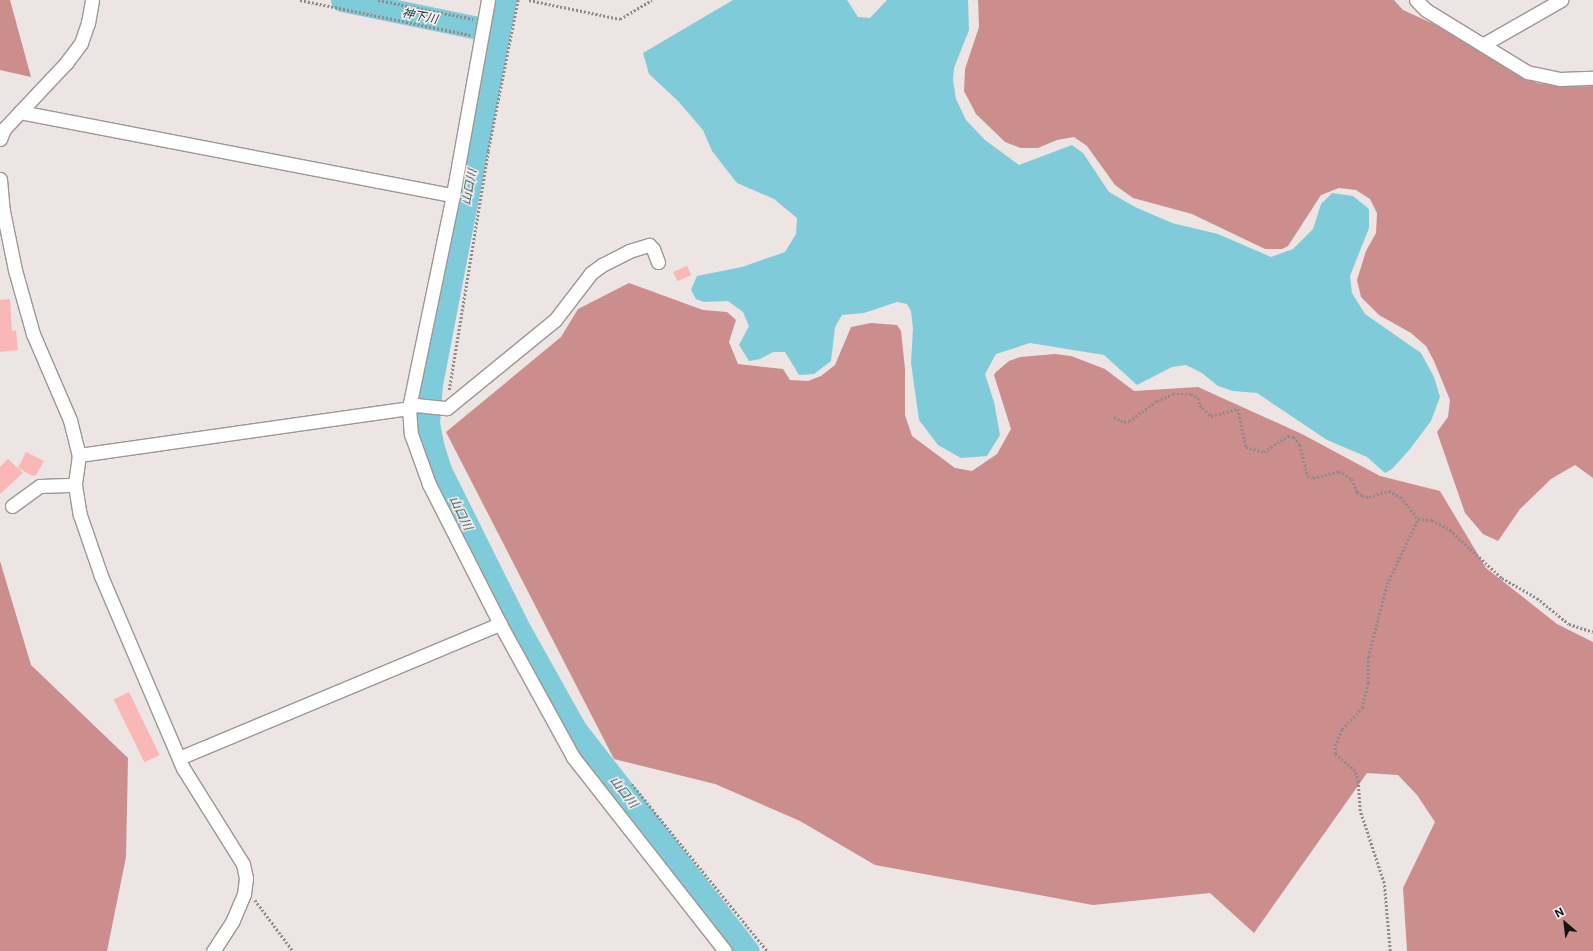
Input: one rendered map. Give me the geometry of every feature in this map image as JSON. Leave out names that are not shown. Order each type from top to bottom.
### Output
[{"type":"street","points":[[0,139],[4,129],[81,43],[88,23],[92,0]]},
{"type":"street","points":[[488,0],[413,407],[417,456],[500,624],[573,757],[725,951]]},
{"type":"street","points":[[1416,0],[1426,10],[1534,74],[1560,79],[1593,78]]},
{"type":"street","points":[[1484,44],[1561,0]]},
{"type":"street","points":[[20,112],[453,195]]},
{"type":"street","points":[[0,179],[3,211],[15,270],[33,334],[70,420],[79,454],[75,485],[80,515],[101,576],[179,758],[243,864],[246,878],[244,894],[232,922],[213,951]]},
{"type":"street","points":[[79,454],[413,407],[445,408],[555,320],[591,273],[602,265],[629,251],[649,245],[653,249],[658,262]]},
{"type":"street","points":[[12,506],[40,486],[75,485]]},
{"type":"street","points":[[179,758],[500,624]]},
{"type":"path","points":[[300,0],[483,29]]},
{"type":"path","points":[[378,0],[483,29]]},
{"type":"path","points":[[445,408],[488,151],[518,0]]},
{"type":"path","points":[[529,0],[620,19],[652,0]]},
{"type":"path","points":[[1114,417],[1124,422],[1129,421],[1164,397],[1191,394],[1198,398],[1200,405],[1210,416],[1238,410],[1246,447],[1253,451],[1264,452],[1288,436],[1294,438],[1300,445],[1308,476],[1313,478],[1339,470],[1346,473],[1352,479],[1357,492],[1362,496],[1369,497],[1389,491],[1401,497],[1418,519],[1432,520],[1450,530],[1502,578],[1537,598],[1569,624],[1593,632]]},
{"type":"path","points":[[1390,951],[1384,883],[1360,811],[1358,782],[1355,772],[1335,754],[1335,746],[1342,730],[1362,708],[1368,683],[1368,657],[1385,591],[1418,519]]},
{"type":"path","points":[[632,784],[767,951]]},
{"type":"path","points":[[244,894],[254,898],[293,951]]},
{"type":"shaded area","points":[[0,0],[10,0],[31,77],[0,70]]},
{"type":"shaded area","points":[[978,0],[1394,0],[1403,10],[1436,25],[1515,73],[1537,83],[1568,87],[1593,86],[1593,478],[1575,465],[1551,479],[1520,509],[1498,541],[1483,534],[1465,513],[1437,432],[1448,417],[1450,400],[1434,361],[1426,346],[1411,333],[1379,315],[1361,297],[1357,280],[1366,251],[1376,233],[1377,213],[1370,199],[1356,190],[1339,188],[1321,195],[1288,246],[1282,249],[1265,249],[1192,214],[1133,198],[1115,185],[1087,146],[1074,137],[1057,140],[1038,148],[1021,148],[1005,142],[976,114],[964,91],[965,69],[979,27]]},
{"type":"shaded area","points":[[629,283],[703,310],[727,312],[736,320],[729,342],[738,364],[783,369],[790,380],[808,381],[821,376],[835,365],[851,327],[871,323],[897,325],[901,331],[905,369],[905,415],[912,436],[955,468],[972,471],[997,454],[1011,429],[994,375],[996,372],[1009,361],[1020,357],[1055,354],[1071,356],[1105,369],[1134,391],[1198,387],[1302,434],[1380,476],[1440,491],[1486,568],[1557,624],[1593,642],[1593,951],[1407,951],[1403,888],[1435,822],[1417,795],[1398,775],[1367,773],[1254,933],[1210,893],[1093,905],[875,865],[800,821],[715,784],[614,759],[446,432],[561,337],[578,309]]},
{"type":"shaded area","points":[[0,561],[31,665],[128,758],[126,857],[107,951],[0,951]]},
{"type":"water","points":[[501,0],[512,0],[512,25],[501,25]]},
{"type":"water","points":[[733,0],[847,0],[858,17],[870,18],[887,0],[968,0],[969,30],[954,68],[953,80],[956,99],[966,120],[985,140],[1019,165],[1072,145],[1083,153],[1109,192],[1135,207],[1172,223],[1218,234],[1271,257],[1293,249],[1313,229],[1321,204],[1332,193],[1353,196],[1369,209],[1369,228],[1350,276],[1352,293],[1365,314],[1421,353],[1434,377],[1440,397],[1431,421],[1410,449],[1392,469],[1385,473],[1367,457],[1327,440],[1257,393],[1233,391],[1218,386],[1202,373],[1186,365],[1172,367],[1137,385],[1104,355],[1030,343],[996,354],[985,374],[994,402],[1000,435],[987,456],[961,458],[938,445],[919,420],[911,363],[913,329],[911,311],[907,304],[897,302],[864,313],[842,315],[835,327],[831,361],[814,374],[799,375],[785,352],[773,352],[760,359],[749,361],[739,345],[749,326],[743,312],[728,301],[704,302],[696,299],[691,290],[697,276],[742,267],[785,252],[796,234],[797,218],[774,199],[737,183],[712,151],[703,130],[678,101],[649,74],[643,53]]},
{"type":"building","points":[[687,266],[691,275],[677,281],[673,272]]},
{"type":"building","points":[[10,299],[12,331],[16,330],[18,350],[0,352],[0,300]]},
{"type":"building","points":[[26,452],[44,461],[36,475],[33,476],[18,468]]},
{"type":"building","points":[[8,459],[23,473],[0,494],[0,467]]},
{"type":"building","points":[[129,692],[160,755],[144,762],[114,699]]},
{"type":"waterway","name":"神下川","points":[[342,0],[498,32]]},
{"type":"waterway","name":"山口川","points":[[505,0],[431,383],[428,423],[433,448],[441,472],[518,627],[575,729],[748,951]]}]
